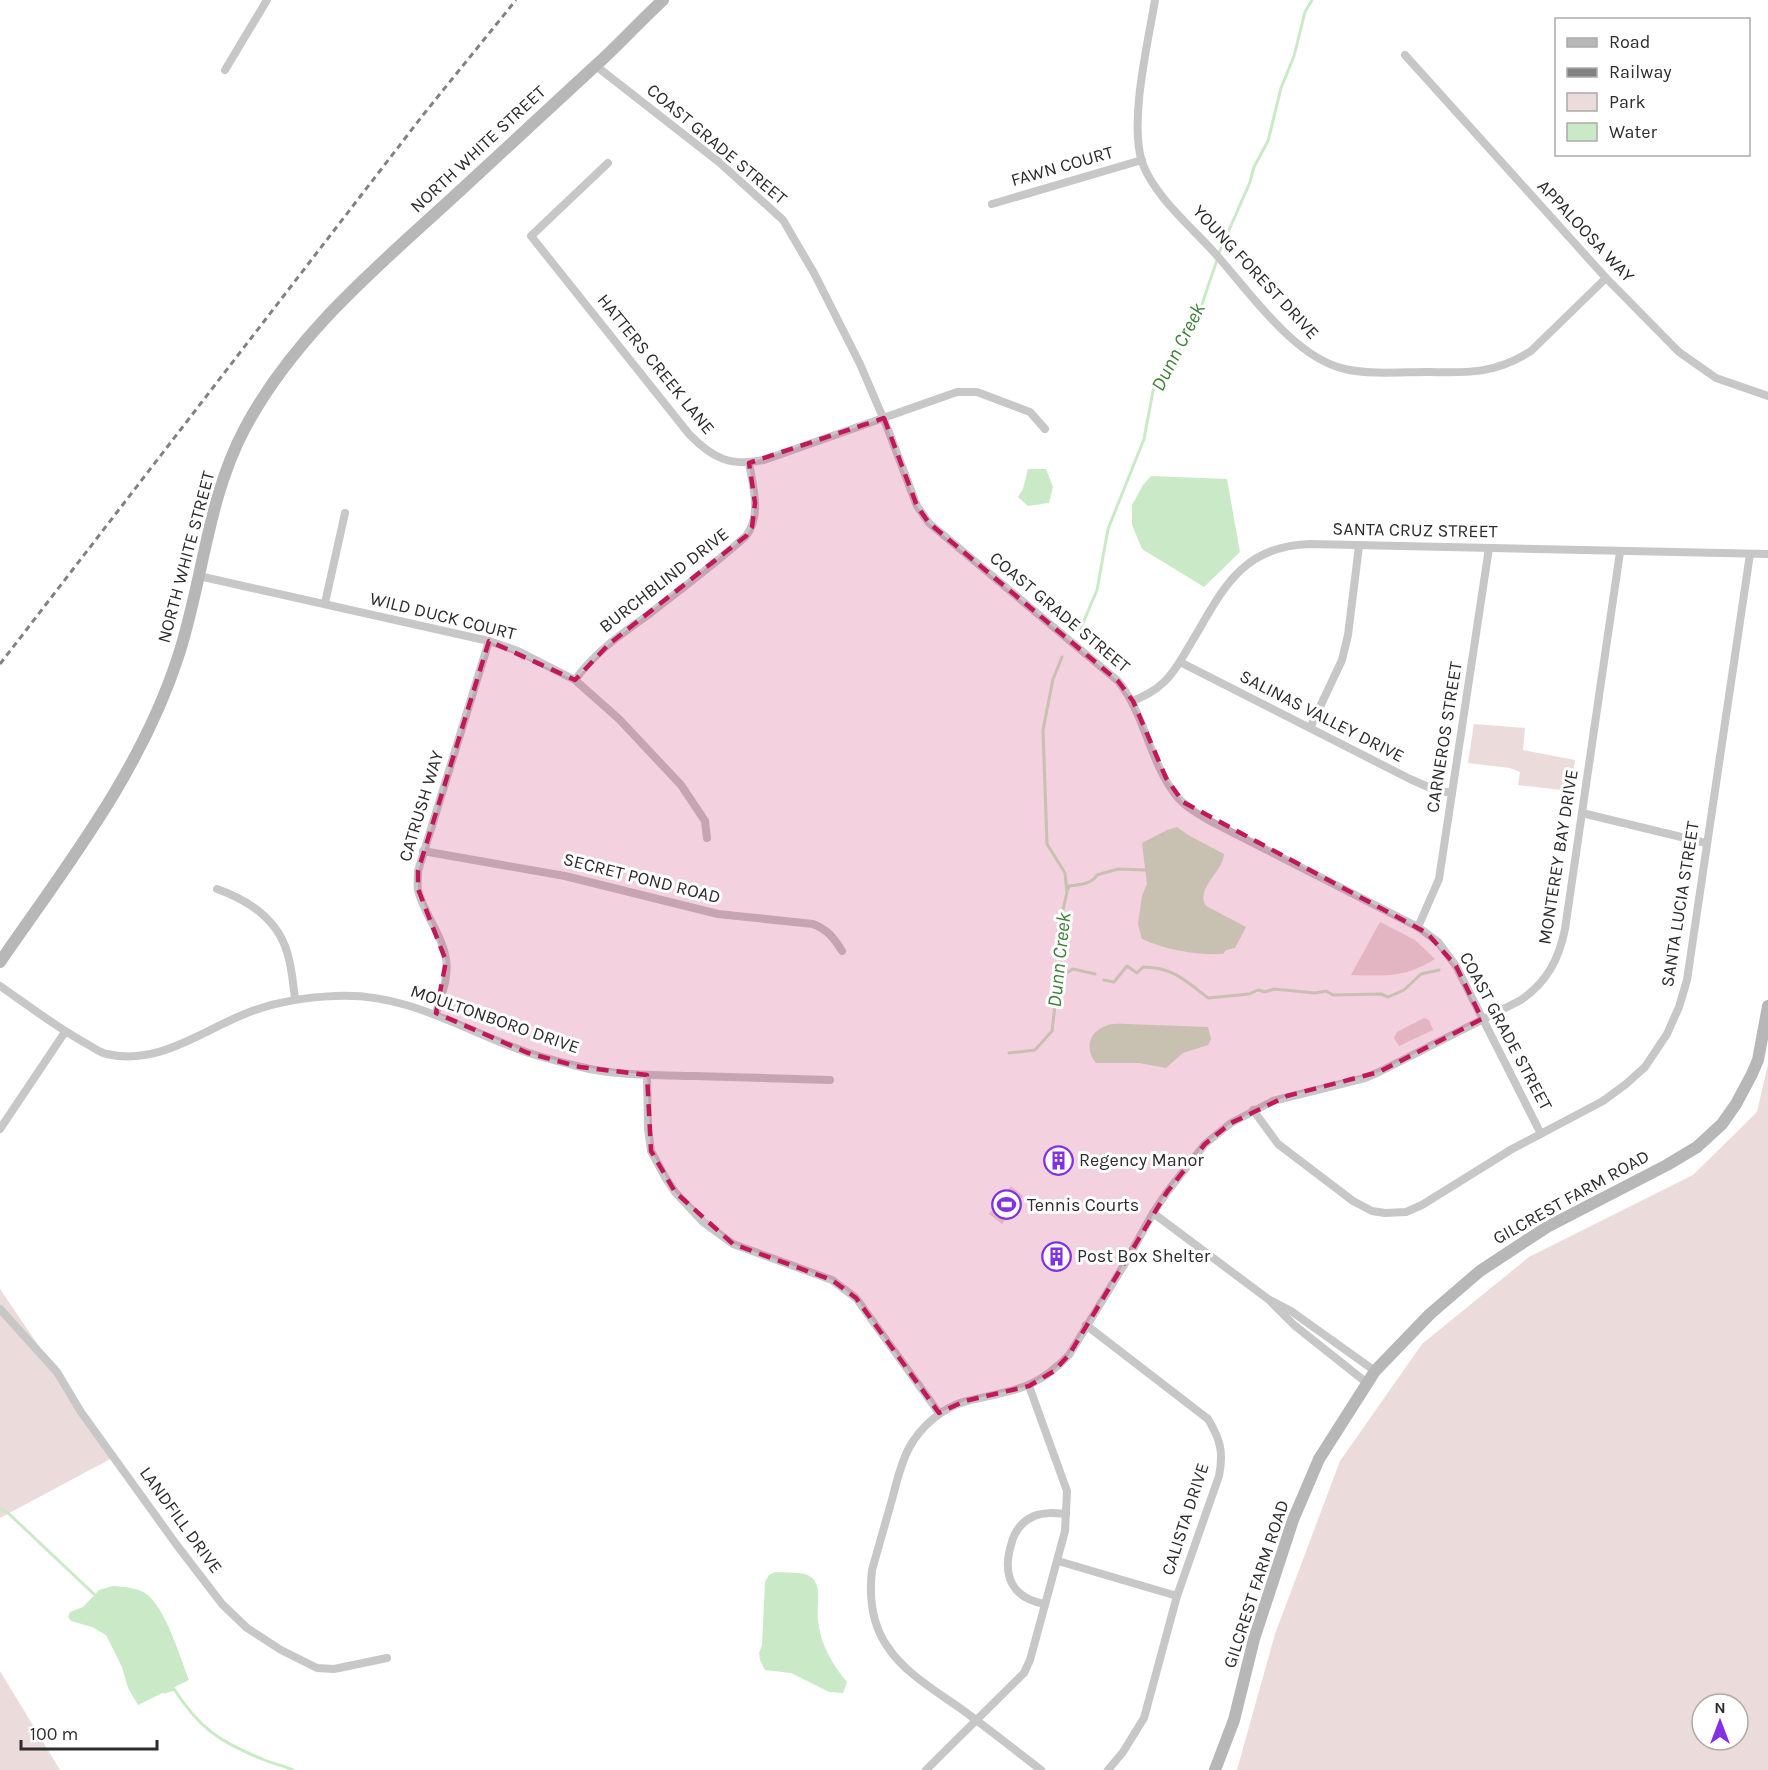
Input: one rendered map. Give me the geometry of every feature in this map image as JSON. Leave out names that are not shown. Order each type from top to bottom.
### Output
[{"type":"main road","name":"NORTH WHITE STREET","points":[[0,962],[114,795],[150,729],[179,655],[217,496],[245,428],[272,384],[300,346],[328,314],[596,66],[663,0]]},
{"type":"main road","name":"GILCREST FARM ROAD","points":[[1215,1770],[1234,1720],[1254,1640],[1293,1520],[1319,1459],[1366,1383],[1437,1308],[1480,1271],[1547,1227],[1667,1165],[1696,1147],[1722,1124],[1736,1104],[1758,1060],[1768,1006]]},
{"type":"street","points":[[225,69],[267,0]]},
{"type":"street","name":"YOUNG FOREST DRIVE","points":[[1155,0],[1137,129],[1142,160],[1148,175],[1167,200],[1285,332],[1303,349],[1324,362],[1360,371],[1470,373],[1506,364],[1525,354],[1542,341],[1606,278]]},
{"type":"street","name":"APPALOOSA WAY","points":[[1405,55],[1606,278],[1689,360],[1728,383],[1768,396]]},
{"type":"street","name":"COAST GRADE STREET","points":[[596,66],[719,162],[783,220],[836,315],[884,418],[917,506],[929,524],[1111,674],[1133,701],[1166,778],[1174,793],[1189,808],[1427,933],[1456,966],[1541,1134]]},
{"type":"street","name":"FAWN COURT","points":[[992,204],[1142,160]]},
{"type":"street","name":"HATTERS CREEK LANE","points":[[608,163],[531,236],[689,434],[705,450],[720,458],[748,463],[764,460],[957,392],[977,392],[1030,412],[1045,429]]},
{"type":"street","name":"BURCHBLIND DRIVE","points":[[574,680],[584,666],[609,644],[690,583],[746,536],[753,527],[755,503],[748,463]]},
{"type":"street","points":[[325,603],[345,513]]},
{"type":"street","name":"SANTA CRUZ STREET","points":[[1133,701],[1163,684],[1180,662],[1226,586],[1249,562],[1272,550],[1298,545],[1768,554]]},
{"type":"street","points":[[1310,728],[1342,660],[1348,635],[1359,546]]},
{"type":"street","name":"CARNEROS STREET","points":[[1418,927],[1439,879],[1489,548]]},
{"type":"street","name":"MONTEREY BAY DRIVE","points":[[1041,1770],[976,1719],[914,1675],[887,1647],[879,1632],[871,1603],[872,1570],[900,1468],[909,1447],[939,1413],[965,1401],[1029,1386],[1054,1371],[1062,1363],[1167,1192],[1205,1144],[1231,1123],[1253,1110],[1287,1096],[1365,1078],[1530,993],[1554,964],[1562,946],[1565,929],[1620,552]]},
{"type":"street","name":"SANTA LUCIA STREET","points":[[1253,1110],[1278,1144],[1353,1201],[1372,1211],[1406,1212],[1422,1205],[1485,1164],[1618,1092],[1645,1067],[1667,1034],[1679,1007],[1687,980],[1750,554]]},
{"type":"street","name":"WILD DUCK COURT","points":[[199,576],[489,641],[518,651],[574,680],[619,719],[681,784],[705,821],[707,838]]},
{"type":"street","name":"CATRUSH WAY","points":[[436,1014],[446,980],[446,961],[442,942],[426,912],[418,889],[418,871],[489,641]]},
{"type":"street","name":"SALINAS VALLEY DRIVE","points":[[1180,662],[1424,786],[1452,793]]},
{"type":"street","points":[[1582,813],[1706,843]]},
{"type":"street","name":"SECRET POND ROAD","points":[[423,850],[566,876],[718,914],[813,924],[824,928],[842,951]]},
{"type":"street","points":[[217,890],[240,897],[269,919],[281,937],[287,953],[295,999]]},
{"type":"street","name":"MOULTONBORO DRIVE","points":[[0,986],[65,1032],[105,1054],[134,1057],[153,1054],[180,1046],[247,1013],[295,999],[337,995],[366,997],[404,1004],[436,1014],[528,1053],[580,1067],[647,1075],[830,1080]]},
{"type":"street","points":[[0,1129],[65,1032]]},
{"type":"street","points":[[647,1075],[648,1129],[651,1151],[675,1192],[703,1222],[733,1244],[832,1280],[850,1292],[866,1309],[939,1413]]},
{"type":"street","points":[[1153,1213],[1268,1299],[1291,1311],[1375,1371]]},
{"type":"street","points":[[1268,1299],[1274,1308],[1366,1383]]},
{"type":"street","name":"LANDFILL DRIVE","points":[[0,1309],[57,1372],[81,1412],[176,1544],[222,1604],[247,1628],[281,1650],[317,1668],[334,1669],[387,1658]]},
{"type":"street","name":"CALISTA DRIVE","points":[[1086,1325],[1208,1419],[1218,1437],[1222,1460],[1220,1476],[1177,1596],[1144,1718],[1124,1752],[1108,1770]]},
{"type":"street","points":[[926,1770],[1024,1673],[1030,1660],[1058,1561],[1065,1532],[1067,1491],[1029,1386]]},
{"type":"street","points":[[1045,1604],[1024,1597],[1013,1587],[1008,1573],[1007,1558],[1014,1535],[1028,1520],[1048,1513],[1066,1514]]},
{"type":"street","points":[[1058,1561],[1177,1596]]},
{"type":"highlighted area","points":[[884,418],[917,506],[929,523],[1118,681],[1133,701],[1166,778],[1183,802],[1427,933],[1456,966],[1482,1019],[1379,1072],[1287,1096],[1231,1123],[1205,1144],[1167,1192],[1069,1355],[1054,1371],[1029,1386],[965,1401],[939,1413],[856,1298],[832,1280],[733,1244],[675,1192],[651,1151],[647,1075],[580,1067],[528,1053],[436,1013],[446,961],[418,889],[418,871],[489,641],[575,680],[609,644],[746,536],[752,527],[755,503],[749,463]]},
{"type":"green space","points":[[1474,724],[1525,728],[1523,750],[1575,760],[1570,791],[1518,785],[1520,772],[1510,768],[1468,763]]},
{"type":"green space","points":[[1380,922],[1415,940],[1435,959],[1414,970],[1394,975],[1351,975]]},
{"type":"green space","points":[[1424,1018],[1429,1020],[1433,1030],[1399,1046],[1394,1038],[1397,1032]]},
{"type":"green space","points":[[1768,1064],[1768,1770],[1237,1770],[1275,1634],[1340,1461],[1422,1344],[1529,1257],[1693,1175],[1757,1112]]},
{"type":"green space","name":"Tennis Courts","points":[[1011,1186],[1023,1196],[1002,1224],[989,1214]]},
{"type":"green space","points":[[0,1289],[114,1457],[0,1518]]},
{"type":"green space","points":[[0,1671],[60,1770],[0,1770]]},
{"type":"water","points":[[1028,469],[1046,469],[1053,487],[1049,503],[1028,506],[1018,497],[1023,489]]},
{"type":"water","points":[[1151,476],[1227,479],[1240,552],[1204,587],[1142,549],[1132,525],[1132,505]]},
{"type":"water","points":[[1177,827],[1224,854],[1204,893],[1206,906],[1246,927],[1235,948],[1226,950],[1223,954],[1181,951],[1142,939],[1138,924],[1142,896],[1147,884],[1142,843]]},
{"type":"water","points":[[1108,1025],[1208,1027],[1211,1039],[1208,1045],[1183,1053],[1166,1068],[1139,1063],[1096,1063],[1090,1052],[1090,1042],[1095,1032]]},
{"type":"water","points":[[775,1572],[803,1574],[815,1581],[818,1591],[819,1630],[828,1654],[847,1682],[843,1693],[829,1692],[791,1673],[765,1670],[759,1653],[762,1645],[765,1582],[769,1575]]},
{"type":"water","points":[[113,1586],[137,1590],[145,1593],[152,1600],[165,1620],[189,1680],[138,1705],[128,1688],[122,1667],[106,1635],[92,1627],[71,1621],[68,1617],[70,1612],[83,1607],[99,1590]]},
{"type":"waterway","name":"Dunn Creek","points":[[1219,253],[1250,182],[1254,167],[1268,141],[1281,88],[1294,56],[1305,12],[1312,0]]},
{"type":"waterway","name":"Dunn Creek","points":[[1080,630],[1097,590],[1108,529],[1144,439],[1153,391],[1198,316],[1217,260]]},
{"type":"waterway","points":[[1009,1053],[1035,1050],[1052,1031],[1061,955],[1059,927],[1067,892],[1065,873],[1047,844],[1043,730],[1053,679],[1062,657]]},
{"type":"waterway","points":[[1068,889],[1069,886],[1084,883],[1097,875],[1118,869],[1146,870]]},
{"type":"waterway","points":[[1104,980],[1114,982],[1127,966],[1137,973],[1143,967],[1170,972],[1185,980],[1208,998],[1274,989],[1315,993],[1326,991],[1333,995],[1381,994],[1388,997],[1404,990],[1421,974],[1439,970]]},
{"type":"waterway","points":[[1058,978],[1073,969],[1095,974]]},
{"type":"waterway","points":[[0,1508],[96,1596]]},
{"type":"waterway","points":[[162,1689],[164,1692],[174,1689],[192,1714],[222,1740],[247,1753],[293,1770]]},
{"type":"railway","points":[[0,664],[423,115],[516,0]]},
{"type":"place","name":"Regency Manor","points":[[1058,1160]]},
{"type":"place","name":"Tennis Courts","points":[[1006,1205]]},
{"type":"place","name":"Post Box Shelter","points":[[1056,1256]]}]
